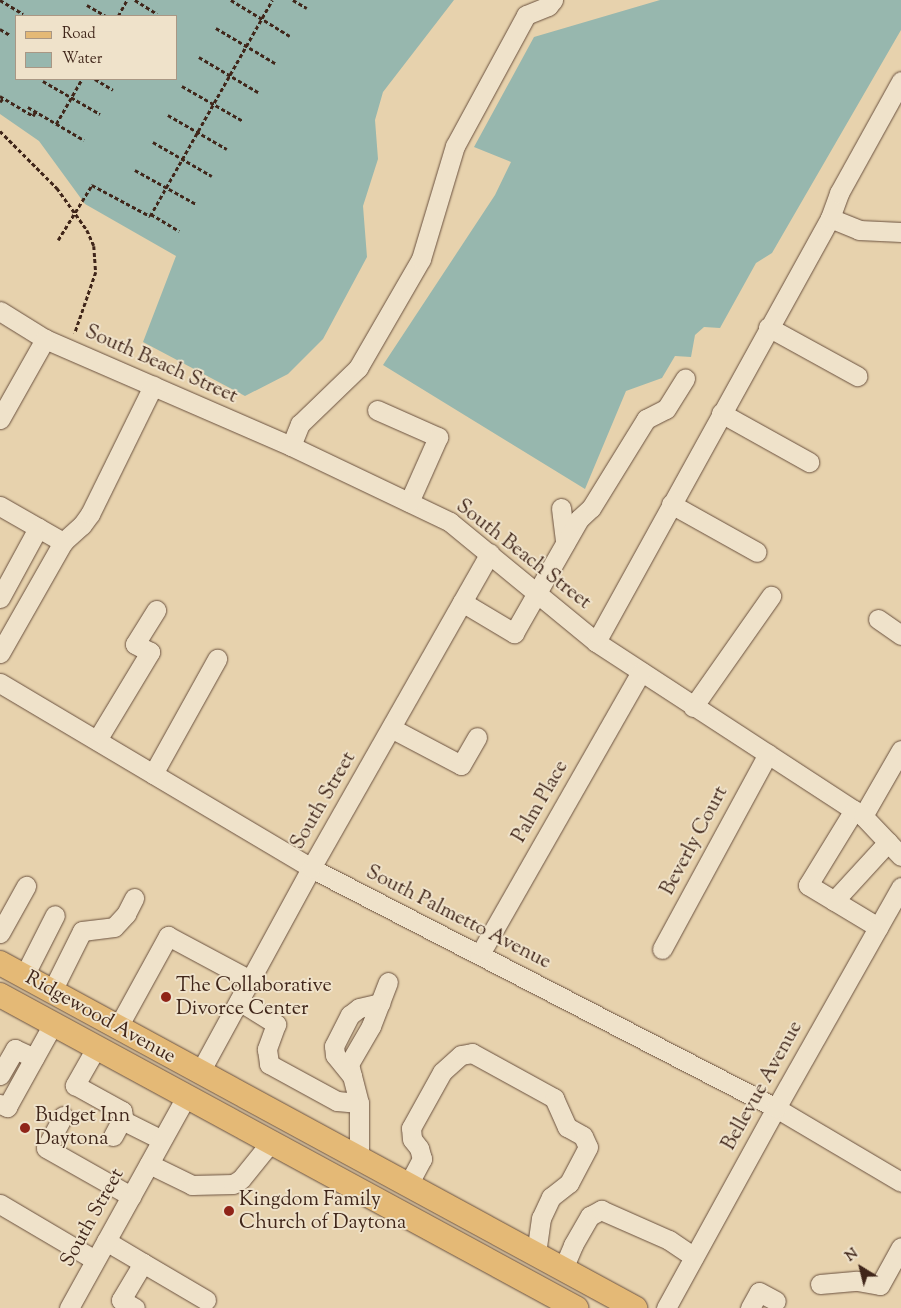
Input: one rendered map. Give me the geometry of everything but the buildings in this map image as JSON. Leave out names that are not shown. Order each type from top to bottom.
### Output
[{"type":"main road","name":"Ridgewood Avenue","points":[[0,963],[635,1308]]},
{"type":"main road","name":"Ridgewood Avenue","points":[[0,995],[576,1308]]},
{"type":"main road","points":[[131,1067],[181,1077],[200,1072]]},
{"type":"main road","points":[[186,1097],[202,1092],[246,1098]]},
{"type":"street","points":[[291,446],[300,424],[358,368],[420,259],[455,146],[526,15],[550,3],[568,0]]},
{"type":"street","points":[[596,642],[721,412],[830,218],[839,193],[901,81]]},
{"type":"street","points":[[830,218],[859,230],[901,232]]},
{"type":"street","name":"South Beach Street","points":[[0,311],[45,339],[291,446],[450,522],[596,642],[858,813],[894,849]]},
{"type":"street","points":[[768,327],[857,376]]},
{"type":"street","points":[[0,419],[45,339]]},
{"type":"street","points":[[462,602],[514,633],[579,519],[591,508],[646,419],[666,409],[685,379]]},
{"type":"street","points":[[1,650],[63,542],[82,525],[90,514],[154,386]]},
{"type":"street","points":[[377,410],[438,437],[409,502]]},
{"type":"street","points":[[721,412],[809,462]]},
{"type":"street","points":[[672,504],[758,552]]},
{"type":"street","points":[[561,508],[565,543]]},
{"type":"street","points":[[2,511],[63,542]]},
{"type":"street","points":[[0,598],[38,528]]},
{"type":"street","name":"South Street","points":[[200,1072],[312,868],[490,553]]},
{"type":"street","points":[[693,707],[771,596]]},
{"type":"street","points":[[97,740],[150,652],[135,644],[156,610]]},
{"type":"street","points":[[878,619],[901,635]]},
{"type":"street","points":[[153,774],[217,659]]},
{"type":"street","name":"Palm Place","points":[[480,954],[641,672]]},
{"type":"street","name":"South Palmetto Avenue","points":[[0,683],[312,868],[776,1108],[901,1182]]},
{"type":"street","points":[[391,728],[461,765],[477,737]]},
{"type":"street","points":[[878,927],[808,885],[901,750]]},
{"type":"street","name":"Beverly Court","points":[[662,949],[768,754]]},
{"type":"street","points":[[834,902],[894,849]]},
{"type":"street","points":[[0,933],[26,886]]},
{"type":"street","name":"Bellevue Avenue","points":[[666,1308],[901,887]]},
{"type":"street","points":[[52,991],[82,930],[114,927],[126,914],[134,898]]},
{"type":"street","points":[[24,976],[55,916]]},
{"type":"street","points":[[118,1027],[168,936],[250,980]]},
{"type":"street","points":[[358,1159],[358,1103],[349,1064],[371,1026],[388,982]]},
{"type":"street","points":[[239,1001],[276,1024],[267,1050],[270,1064],[337,1101],[358,1103]]},
{"type":"street","points":[[0,1104],[7,1107],[53,1024]]},
{"type":"street","points":[[96,1048],[75,1084],[76,1092],[122,1111],[124,1121],[162,1140]]},
{"type":"street","points":[[0,1075],[15,1049],[34,1058]]},
{"type":"street","points":[[408,1185],[422,1159],[419,1148],[412,1139],[411,1128],[442,1072],[461,1055],[472,1053],[554,1098],[567,1127],[583,1136],[588,1147],[569,1183],[551,1197],[541,1218],[536,1255]]},
{"type":"street","name":"South Street","points":[[69,1308],[186,1097]]},
{"type":"street","points":[[63,1116],[46,1148],[131,1196]]},
{"type":"street","points":[[113,1136],[123,1117]]},
{"type":"street","points":[[149,1164],[192,1185],[233,1184],[241,1180],[270,1142]]},
{"type":"street","points":[[0,1204],[95,1260]]},
{"type":"street","points":[[563,1269],[573,1245],[590,1216],[601,1210],[669,1240],[694,1257]]},
{"type":"street","points":[[106,1241],[206,1300]]},
{"type":"street","points":[[820,1284],[857,1281],[880,1285],[901,1247]]},
{"type":"street","points":[[135,1308],[121,1300],[143,1263]]},
{"type":"street","points":[[750,1308],[759,1292],[776,1301]]},
{"type":"path","points":[[0,0],[22,14]]},
{"type":"path","points":[[119,15],[127,0]]},
{"type":"path","points":[[135,0],[157,14]]},
{"type":"path","points":[[231,0],[290,36]]},
{"type":"path","points":[[151,214],[272,0]]},
{"type":"path","points":[[293,0],[307,8]]},
{"type":"path","points":[[87,5],[104,15]]},
{"type":"path","points":[[216,28],[275,64]]},
{"type":"path","points":[[0,29],[10,35]]},
{"type":"path","points":[[199,57],[258,92]]},
{"type":"path","points":[[56,124],[81,80]]},
{"type":"path","points":[[97,80],[113,90]]},
{"type":"path","points":[[43,82],[100,114]]},
{"type":"path","points":[[182,86],[243,121]]},
{"type":"path","points":[[0,102],[1,97],[33,116],[35,112]]},
{"type":"path","points":[[28,107],[84,140]]},
{"type":"path","points":[[168,114],[227,149]]},
{"type":"path","points":[[0,131],[57,188],[76,214],[94,246],[97,262],[96,272],[74,333]]},
{"type":"path","points":[[153,142],[212,176]]},
{"type":"path","points":[[135,170],[196,204]]},
{"type":"path","points":[[58,240],[76,214],[92,185],[150,216],[151,214],[179,232]]},
{"type":"water","points":[[0,0],[454,0],[383,92],[375,120],[378,159],[363,206],[367,257],[323,339],[288,374],[245,396],[143,342],[176,256],[85,204],[39,141],[0,114]]},
{"type":"water","points":[[660,0],[901,0],[901,30],[772,253],[756,263],[720,328],[704,327],[695,335],[691,357],[675,356],[662,378],[626,391],[585,489],[383,365],[495,195],[511,162],[474,147],[534,37]]},
{"type":"place","name":"The Collaborative Divorce Center","points":[[166,997]]},
{"type":"place","name":"Budget Inn Daytona","points":[[25,1128]]},
{"type":"place","name":"Kingdom Family Church of Daytona","points":[[229,1211]]}]
